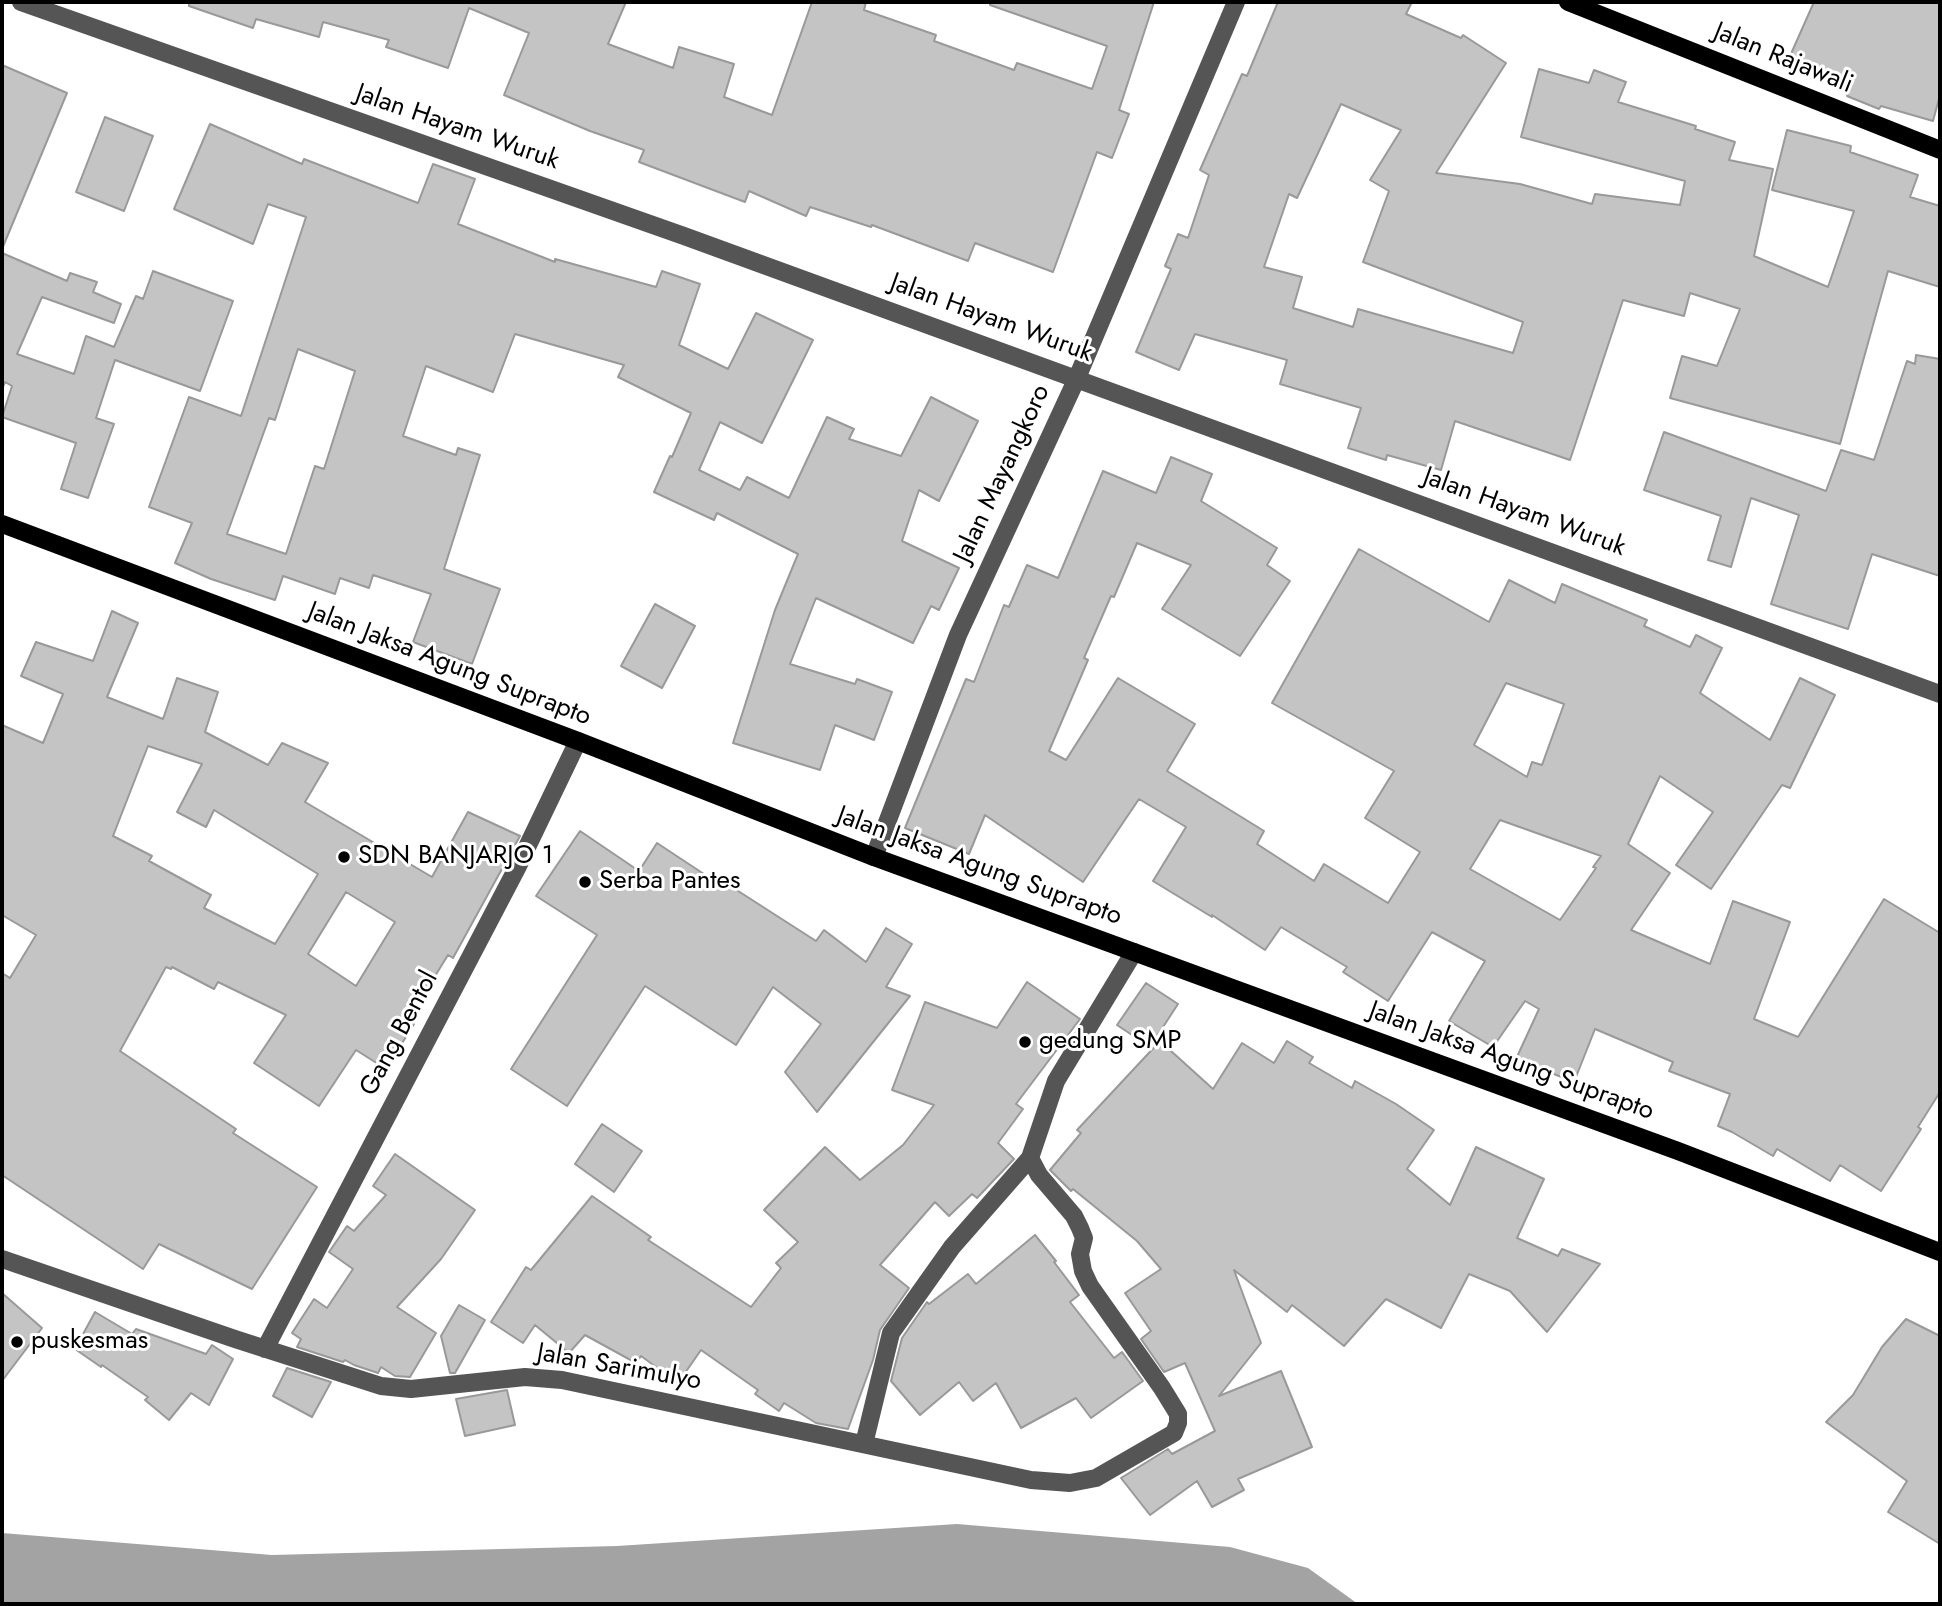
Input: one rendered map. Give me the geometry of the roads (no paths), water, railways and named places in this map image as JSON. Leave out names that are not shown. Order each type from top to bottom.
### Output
[{"type":"main road","name":"Jalan Rajawali","points":[[1568,2],[1940,149]]},
{"type":"main road","name":"Jalan Jaksa Agung Suprapto","points":[[2,524],[578,741],[874,857],[1678,1151],[1940,1252]]},
{"type":"street","name":"Jalan Hayam Wuruk","points":[[21,2],[684,236],[1940,694]]},
{"type":"street","name":"Jalan Mayangkoro","points":[[874,857],[958,635],[1077,378],[1236,2]]},
{"type":"street","name":"Gang Bentol","points":[[265,1349],[517,868],[578,741]]},
{"type":"street","points":[[864,1444],[891,1334],[952,1247],[1030,1158],[1056,1082],[1134,952]]},
{"type":"street","name":"Jalan Sarimulyo","points":[[2,1259],[265,1349],[381,1385],[411,1389],[525,1377],[562,1380],[1031,1480],[1070,1483],[1096,1478],[1174,1433],[1178,1414],[1163,1388],[1090,1286],[1083,1271],[1080,1254],[1084,1238],[1074,1216],[1040,1175],[1030,1158]]},
{"type":"place","name":"SDN BANJARJO 1","points":[[344,857]]},
{"type":"place","name":"Serba Pantes","points":[[585,882]]},
{"type":"place","name":"gedung SMP","points":[[1025,1042]]},
{"type":"place","name":"puskesmas","points":[[17,1342]]}]
